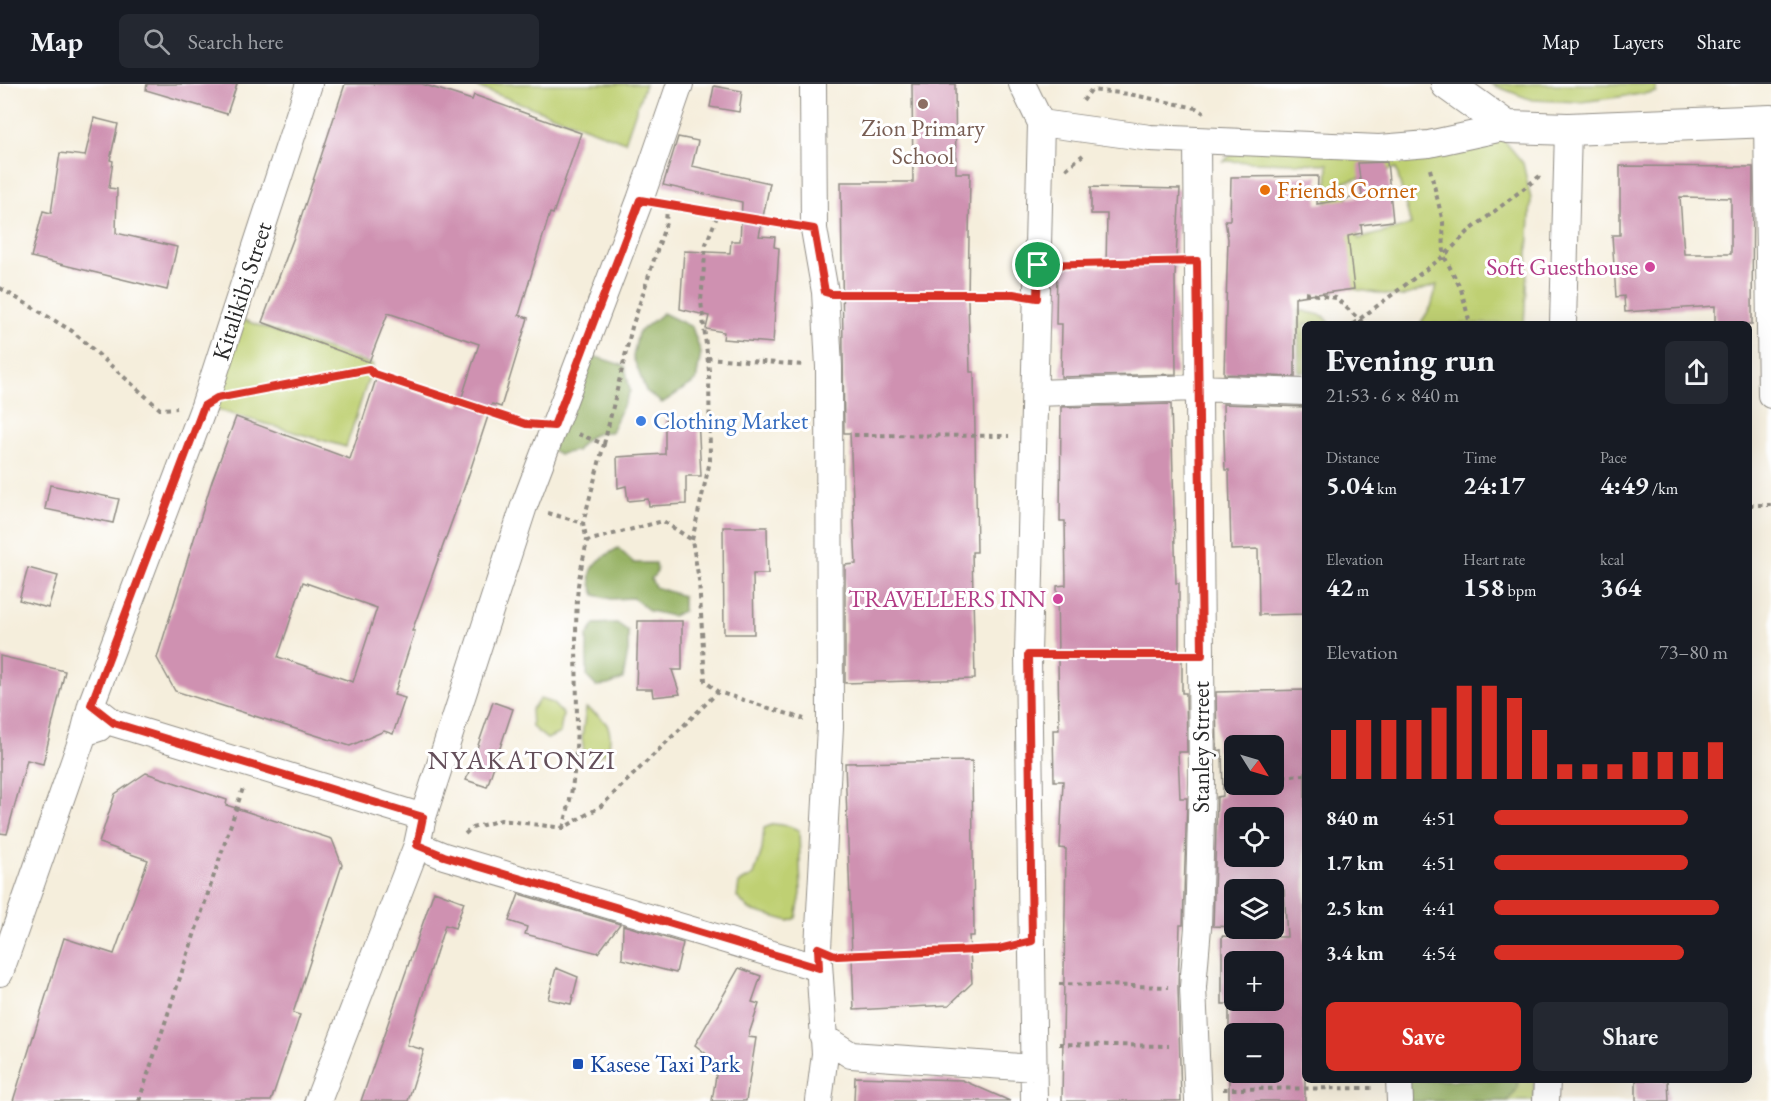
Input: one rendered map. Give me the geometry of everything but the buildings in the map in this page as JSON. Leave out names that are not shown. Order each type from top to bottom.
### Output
[{"type":"street","name":"Kitalikibi Street","points":[[0,974],[84,734],[91,705],[204,406],[309,84]]},
{"type":"street","points":[[318,1101],[417,845],[423,817],[524,506],[640,200],[680,84]]},
{"type":"street","points":[[813,84],[814,229],[825,292],[829,367],[830,727],[818,958],[825,1054],[819,1101]]},
{"type":"street","points":[[1022,84],[1041,123],[1028,655],[1032,941],[1035,984],[1034,1101]]},
{"type":"street","points":[[1447,84],[1507,127],[1568,142],[1769,121],[1771,395]]},
{"type":"street","points":[[1041,123],[1067,124],[1150,138],[1379,148],[1429,144],[1507,127]]},
{"type":"street","name":"Stanley Strreet","points":[[1197,141],[1202,655],[1198,927],[1193,987],[1198,1095]]},
{"type":"street","points":[[1563,321],[1568,142]]},
{"type":"street","points":[[1034,393],[1198,388],[1302,392]]},
{"type":"street","points":[[91,705],[114,723],[252,763],[423,817]]},
{"type":"street","points":[[84,734],[114,723]]},
{"type":"street","points":[[417,845],[444,856],[818,958]]},
{"type":"street","points":[[823,1037],[851,1055]]},
{"type":"street","points":[[822,1073],[851,1055],[1034,1056]]},
{"type":"street","points":[[1546,1101],[1547,1083]]},
{"type":"path","points":[[1067,124],[1091,90],[1130,94],[1196,108],[1205,114]]},
{"type":"path","points":[[1358,319],[1444,256],[1568,142]]},
{"type":"path","points":[[1429,144],[1430,178],[1443,222],[1444,256],[1461,289],[1469,321]]},
{"type":"path","points":[[1061,173],[1085,153]]},
{"type":"path","points":[[640,200],[731,215]]},
{"type":"path","points":[[563,828],[568,810],[575,752],[579,585],[587,541],[583,523],[632,327],[666,223],[667,206]]},
{"type":"path","points":[[814,229],[755,217],[718,214],[706,244],[701,301],[707,358],[710,461],[692,540],[699,580],[705,681],[718,692],[830,727]]},
{"type":"path","points":[[1038,265],[1197,261]]},
{"type":"path","points":[[0,288],[72,331],[159,409],[204,406],[217,398],[369,369],[374,374],[526,424],[554,426],[604,444]]},
{"type":"path","points":[[825,292],[1013,294],[1037,298]]},
{"type":"path","points":[[1305,293],[1336,298],[1360,321]]},
{"type":"path","points":[[707,358],[829,367]]},
{"type":"path","points":[[828,436],[999,437],[1033,434]]},
{"type":"path","points":[[1752,505],[1771,505]]},
{"type":"path","points":[[524,506],[583,523]]},
{"type":"path","points":[[587,541],[663,521],[692,540]]},
{"type":"path","points":[[1028,655],[1202,655]]},
{"type":"path","points":[[444,856],[472,828],[501,820],[563,828],[600,807],[718,692]]},
{"type":"path","points":[[139,1101],[252,763]]},
{"type":"path","points":[[1284,776],[1302,775]]},
{"type":"path","points":[[818,958],[999,949],[1032,941]]},
{"type":"path","points":[[1035,984],[1193,987]]},
{"type":"path","points":[[1034,1056],[1196,1047]]},
{"type":"path","points":[[1198,1095],[1400,1090]]},
{"type":"green space","points":[[469,84],[645,84],[625,142]]},
{"type":"green space","points":[[1490,84],[1655,84],[1656,92],[1581,102],[1532,100]]},
{"type":"green space","points":[[1498,133],[1523,163],[1531,199],[1524,321],[1422,321],[1431,307],[1437,285],[1401,297],[1347,288],[1323,277],[1328,164],[1223,161],[1243,147]],"holes":[[[1396,168],[1411,225],[1359,239],[1344,182]]]},
{"type":"green space","points":[[1299,310],[1324,316],[1328,321],[1302,321],[1302,372],[1299,372]]},
{"type":"green space","points":[[223,313],[373,365],[346,447],[200,405]]},
{"type":"green space","points":[[663,313],[692,327],[701,353],[696,381],[662,403],[646,391],[633,357],[638,333]]},
{"type":"green space","points":[[590,355],[625,366],[630,391],[611,432],[595,434],[576,451],[559,454],[545,446]]},
{"type":"green space","points":[[618,548],[634,563],[656,563],[657,572],[651,579],[655,587],[683,596],[683,611],[672,616],[650,611],[633,598],[611,599],[595,595],[590,579],[591,572],[603,557]]},
{"type":"green space","points":[[617,623],[628,631],[628,651],[623,679],[608,685],[596,686],[587,677],[587,636],[595,624]]},
{"type":"green space","points":[[540,699],[552,703],[563,714],[560,733],[547,739],[532,727],[531,710]]},
{"type":"green space","points":[[586,708],[599,716],[609,730],[608,751],[597,757],[584,753],[582,737]]},
{"type":"green space","points":[[774,824],[799,830],[801,894],[796,918],[789,921],[750,910],[737,897],[739,883],[754,875],[762,850],[764,828]]},
{"type":"green space","points":[[1404,1083],[1518,1083],[1517,1089],[1508,1101],[1400,1101]]},
{"type":"green space","points":[[1408,1083],[1534,1083],[1534,1101],[1408,1101]]},
{"type":"place","name":"Zion Primary School","points":[[923,104]]},
{"type":"place","name":"Friends Corner","points":[[1265,190]]},
{"type":"place","name":"Soft Guesthouse","points":[[1650,267]]},
{"type":"place","name":"Clothing Market","points":[[641,421]]},
{"type":"place","name":"TRAVELLERS INN","points":[[1058,599]]},
{"type":"place","name":"Kasese Taxi Park","points":[[578,1064]]},
{"type":"district","name":"NYAKATONZI","points":[[522,760]]},
{"type":"route","points":[[640,200],[667,206],[755,217],[814,229],[825,292],[832,294],[1013,294],[1037,298],[1038,265],[1197,261],[1202,655],[1028,655],[1032,941],[999,949],[837,956],[818,948],[819,968],[444,856],[417,845],[423,817],[252,763],[114,723],[91,705],[204,406],[217,398],[369,369],[374,374],[526,424],[554,426],[640,200]]}]
